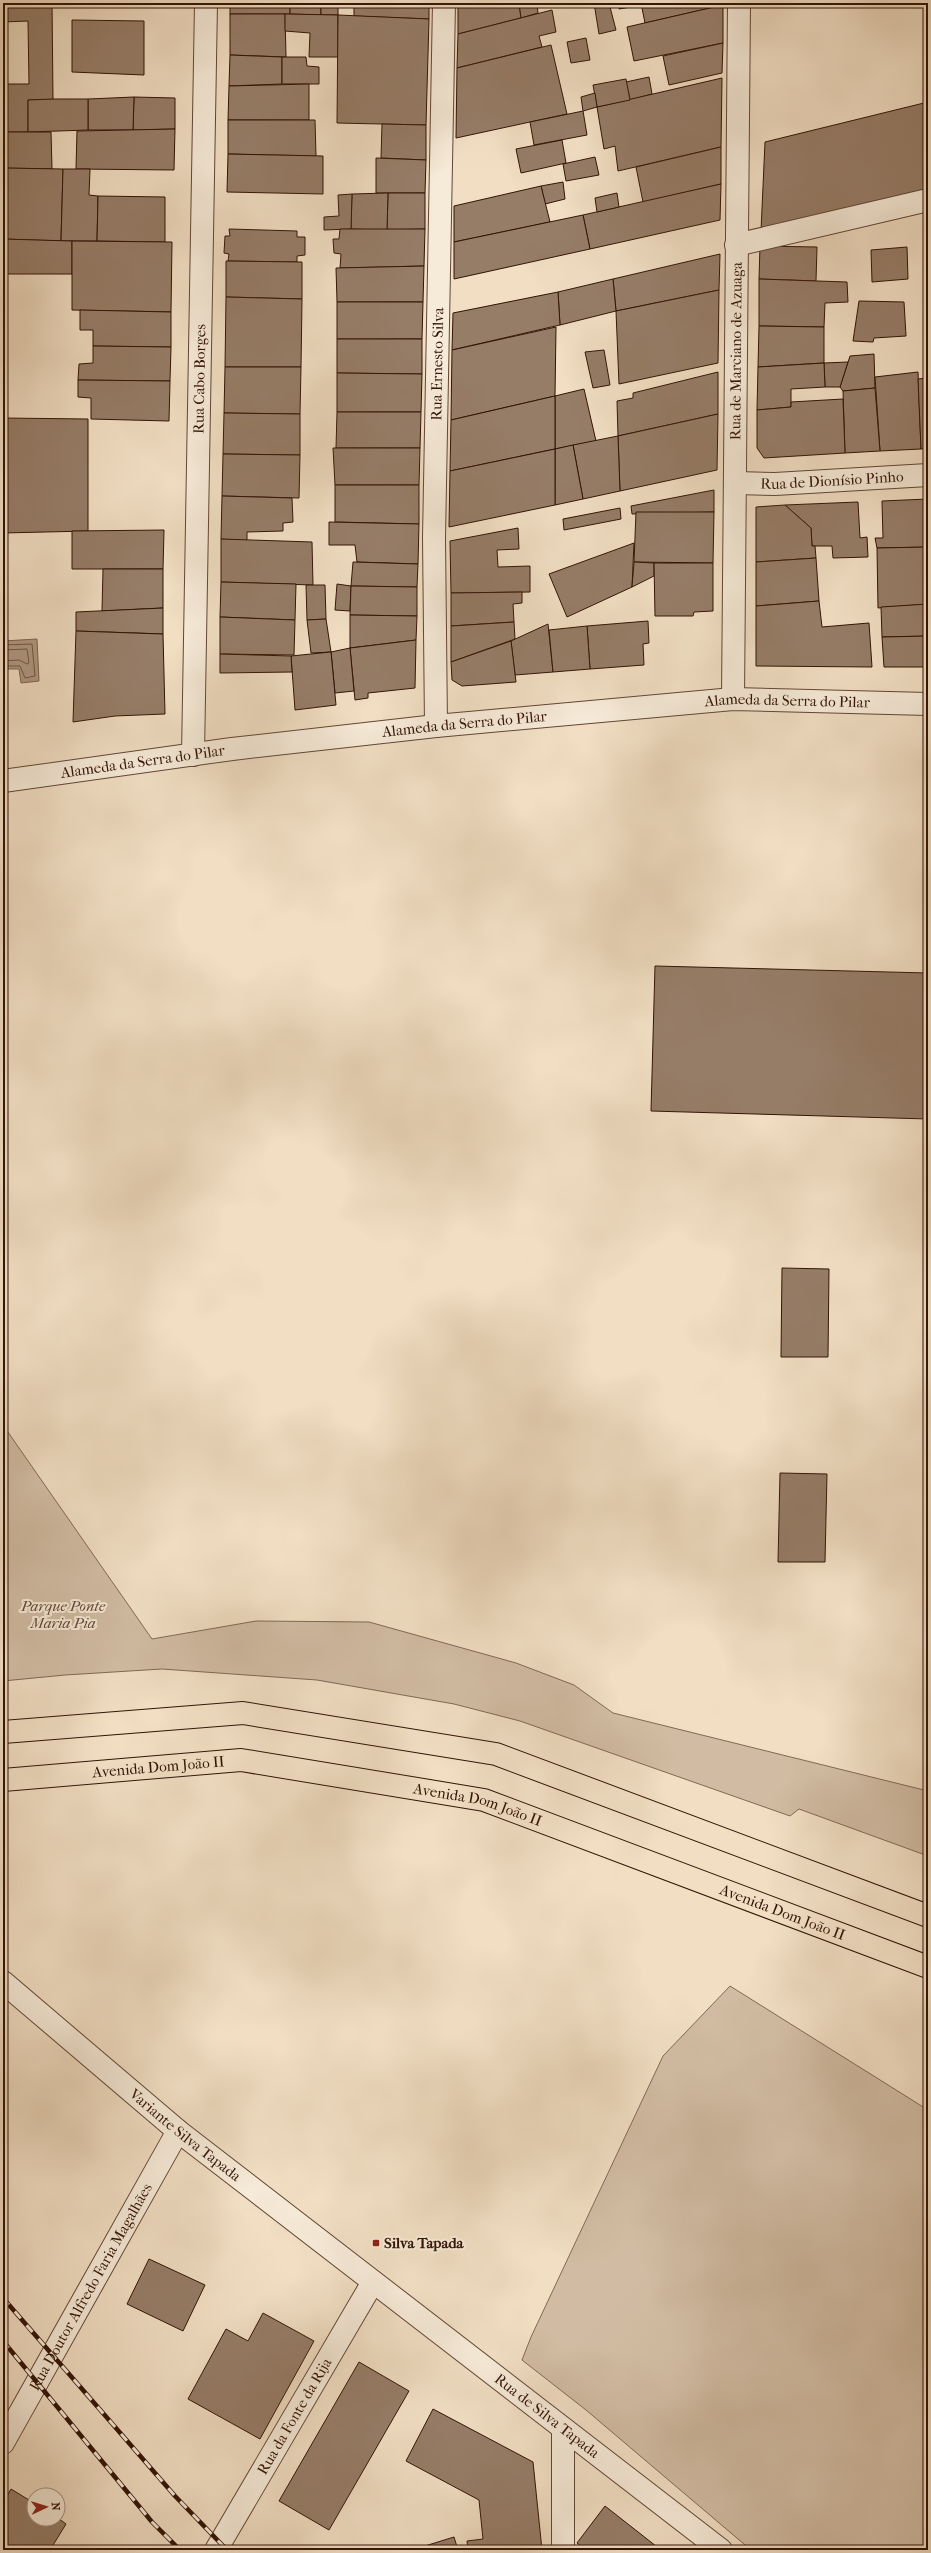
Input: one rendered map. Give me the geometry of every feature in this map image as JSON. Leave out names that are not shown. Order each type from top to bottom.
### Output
[{"type":"main road","points":[[3,1732],[243,1713],[496,1754],[928,1916]]},
{"type":"main road","name":"Avenida Dom João II","points":[[3,1780],[241,1760],[484,1800],[928,1967]]},
{"type":"street","name":"Rua Cabo Borges","points":[[193,755],[206,3]]},
{"type":"street","name":"Rua Ernesto Silva","points":[[436,726],[434,538],[444,3]]},
{"type":"street","name":"Rua de Marciano de Azuaga","points":[[733,699],[739,3]]},
{"type":"street","points":[[736,245],[928,200]]},
{"type":"street","name":"Rua de Dionísio Pinho","points":[[736,484],[775,484],[928,475]]},
{"type":"street","name":"Alameda da Serra do Pilar","points":[[3,781],[193,755],[436,726],[733,699],[928,704]]},
{"type":"street","name":"Variante Silva Tapada","points":[[3,1982],[178,2131],[373,2282]]},
{"type":"street","name":"Rua Doutor Alfredo Faria Magalhães","points":[[3,2443],[178,2131]]},
{"type":"street","name":"Rua de Silva Tapada","points":[[373,2282],[721,2550]]},
{"type":"street","name":"Rua da Fonte da Rija","points":[[216,2550],[373,2282]]},
{"type":"street","points":[[563,2429],[563,2550]]},
{"type":"green space","name":"Parque Ponte Maria Pia","points":[[3,1425],[152,1639],[256,1621],[369,1622],[516,1663],[574,1685],[613,1713],[928,1791],[928,1856],[799,1809],[790,1816],[520,1721],[454,1704],[317,1680],[162,1669],[65,1675],[3,1681]]},
{"type":"green space","points":[[730,1986],[928,2110],[928,2550],[751,2550],[586,2410],[522,2360],[531,2337],[663,2056]]},
{"type":"water","points":[[37,639],[39,681],[21,683],[19,669],[3,669],[3,641]]},
{"type":"building","points":[[3,3],[52,3],[53,100],[28,100],[28,132],[3,132],[3,84],[29,84],[28,21],[3,22]]},
{"type":"building","points":[[230,3],[290,3],[290,14],[230,14]]},
{"type":"building","points":[[290,3],[321,3],[321,15],[290,14]]},
{"type":"building","points":[[321,3],[338,3],[338,15],[321,15]]},
{"type":"building","points":[[354,3],[429,3],[429,19],[354,16]]},
{"type":"building","points":[[458,3],[519,3],[521,18],[458,34]]},
{"type":"building","points":[[519,3],[537,3],[538,13],[521,18]]},
{"type":"building","points":[[594,3],[641,3],[642,5],[619,9],[619,6],[610,7],[616,30],[599,34]]},
{"type":"building","points":[[641,3],[723,3],[723,5],[645,23]]},
{"type":"building","points":[[723,5],[723,43],[634,61],[627,27]]},
{"type":"building","points":[[552,10],[556,32],[539,36],[542,47],[457,68],[458,34]]},
{"type":"building","points":[[230,14],[285,14],[286,57],[230,55]]},
{"type":"building","points":[[285,14],[338,15],[338,57],[309,57],[310,33],[285,31]]},
{"type":"building","points":[[338,15],[429,19],[426,125],[337,123]]},
{"type":"building","points":[[72,20],[144,21],[144,75],[72,72]]},
{"type":"building","points":[[586,38],[590,60],[571,63],[567,42]]},
{"type":"building","points":[[723,43],[722,73],[669,85],[663,56]]},
{"type":"building","points":[[551,45],[567,114],[456,138],[457,68]]},
{"type":"building","points":[[230,55],[282,57],[282,84],[229,86]]},
{"type":"building","points":[[282,57],[306,57],[307,66],[319,67],[319,84],[282,84]]},
{"type":"building","points":[[649,77],[652,94],[630,100],[626,82]]},
{"type":"building","points":[[722,78],[721,147],[618,171],[615,146],[604,149],[597,107]]},
{"type":"building","points":[[626,79],[630,100],[597,107],[593,85]]},
{"type":"building","points":[[309,84],[309,120],[228,120],[229,86]]},
{"type":"building","points":[[595,93],[597,107],[583,111],[581,97]]},
{"type":"building","points":[[134,97],[175,98],[175,129],[133,130]]},
{"type":"building","points":[[134,97],[133,130],[88,130],[88,99]]},
{"type":"building","points":[[88,99],[88,130],[28,132],[28,100]]},
{"type":"building","points":[[928,102],[928,190],[761,231],[765,142]]},
{"type":"building","points":[[583,111],[587,135],[534,145],[530,122]]},
{"type":"building","points":[[228,120],[315,120],[316,156],[228,154]]},
{"type":"building","points":[[382,124],[426,125],[426,160],[381,158]]},
{"type":"building","points":[[175,129],[174,170],[76,169],[77,131]]},
{"type":"building","points":[[3,132],[51,132],[52,169],[3,168]]},
{"type":"building","points":[[562,140],[566,163],[521,173],[516,149]]},
{"type":"building","points":[[721,147],[721,184],[643,202],[636,167]]},
{"type":"building","points":[[228,154],[323,156],[323,194],[227,192]]},
{"type":"building","points":[[595,157],[599,175],[566,181],[563,164]]},
{"type":"building","points":[[376,158],[426,160],[425,193],[376,193]]},
{"type":"building","points":[[3,168],[63,169],[61,241],[3,239]]},
{"type":"building","points":[[63,169],[90,169],[89,195],[98,196],[97,241],[61,241]]},
{"type":"building","points":[[563,182],[565,199],[545,204],[541,186]]},
{"type":"building","points":[[721,184],[720,220],[590,249],[583,215]]},
{"type":"building","points":[[541,186],[550,222],[454,242],[454,206]]},
{"type":"building","points":[[388,193],[425,193],[425,229],[387,230]]},
{"type":"building","points":[[388,193],[387,230],[351,229],[352,194]]},
{"type":"building","points":[[617,193],[619,207],[597,212],[595,198]]},
{"type":"building","points":[[352,194],[351,229],[324,230],[324,217],[339,216],[338,195]]},
{"type":"building","points":[[98,196],[165,197],[165,242],[97,241]]},
{"type":"building","points":[[583,215],[590,249],[454,279],[454,242]]},
{"type":"building","points":[[229,229],[297,231],[297,237],[305,237],[305,255],[297,256],[297,262],[228,261],[229,254],[224,253],[225,236],[230,236]]},
{"type":"building","points":[[340,229],[425,229],[424,266],[340,268],[341,254],[334,253],[333,239],[339,239]]},
{"type":"building","points":[[3,239],[72,241],[72,274],[6,274],[6,310],[3,310]]},
{"type":"building","points":[[72,241],[172,242],[171,312],[72,310]]},
{"type":"building","points":[[760,246],[817,247],[816,281],[759,279]]},
{"type":"building","points":[[907,247],[908,279],[872,282],[871,250]]},
{"type":"building","points":[[720,254],[719,290],[616,311],[613,279]]},
{"type":"building","points":[[226,261],[302,262],[302,299],[226,297]]},
{"type":"building","points":[[424,266],[423,302],[337,302],[336,268]]},
{"type":"building","points":[[613,279],[616,311],[560,325],[558,292]]},
{"type":"building","points":[[759,279],[847,282],[848,302],[825,303],[824,327],[759,326]]},
{"type":"building","points":[[719,290],[718,363],[619,384],[616,311]]},
{"type":"building","points":[[558,292],[560,325],[452,350],[453,313]]},
{"type":"building","points":[[226,297],[302,299],[301,367],[225,367]]},
{"type":"building","points":[[859,301],[904,302],[906,336],[874,338],[873,342],[853,341]]},
{"type":"building","points":[[337,302],[423,302],[422,339],[337,339]]},
{"type":"building","points":[[80,310],[171,312],[171,347],[93,346],[93,330],[80,330]]},
{"type":"building","points":[[759,326],[824,327],[824,363],[758,367]]},
{"type":"building","points":[[556,327],[555,396],[451,420],[452,350]]},
{"type":"building","points":[[337,339],[422,339],[422,374],[337,373]]},
{"type":"building","points":[[93,346],[171,347],[170,381],[78,380],[79,364],[93,363]]},
{"type":"building","points":[[604,350],[610,385],[593,388],[585,352]]},
{"type":"building","points":[[874,354],[875,388],[843,391],[840,387],[850,356]]},
{"type":"building","points":[[848,362],[840,387],[825,387],[824,363]]},
{"type":"building","points":[[824,363],[825,387],[791,389],[791,407],[757,410],[758,367]]},
{"type":"building","points":[[225,367],[301,367],[300,414],[224,413]]},
{"type":"building","points":[[718,372],[718,414],[618,436],[617,401],[633,398],[633,393]]},
{"type":"building","points":[[918,372],[921,449],[880,451],[875,377]]},
{"type":"building","points":[[337,373],[422,374],[421,412],[337,412]]},
{"type":"building","points":[[928,378],[928,448],[921,449],[918,379]]},
{"type":"building","points":[[78,380],[170,381],[169,421],[91,419],[91,398],[78,397]]},
{"type":"building","points":[[875,388],[880,451],[845,453],[843,391]]},
{"type":"building","points":[[584,389],[596,441],[555,449],[555,396]]},
{"type":"building","points":[[555,396],[555,449],[450,471],[451,420]]},
{"type":"building","points":[[843,399],[845,453],[764,458],[757,448],[757,410],[791,407],[791,402]]},
{"type":"building","points":[[337,412],[421,412],[420,448],[336,448]]},
{"type":"building","points":[[224,413],[300,414],[300,455],[223,454]]},
{"type":"building","points":[[718,414],[717,470],[620,491],[618,436]]},
{"type":"building","points":[[3,418],[88,419],[88,531],[3,533]]},
{"type":"building","points":[[618,436],[620,491],[583,499],[573,445]]},
{"type":"building","points":[[573,445],[583,499],[555,505],[555,449]]},
{"type":"building","points":[[333,448],[420,448],[419,485],[335,485]]},
{"type":"building","points":[[555,449],[555,505],[449,527],[450,471]]},
{"type":"building","points":[[223,454],[300,455],[299,498],[222,496]]},
{"type":"building","points":[[335,485],[419,485],[419,524],[335,522]]},
{"type":"building","points":[[714,490],[714,512],[632,514],[631,506]]},
{"type":"building","points":[[222,496],[292,498],[293,522],[283,523],[283,531],[247,532],[247,541],[221,539]]},
{"type":"building","points":[[928,499],[928,547],[877,548],[875,538],[883,538],[882,501]]},
{"type":"building","points":[[858,502],[860,538],[867,537],[868,557],[833,558],[832,546],[812,546],[811,528],[785,505]]},
{"type":"building","points":[[785,505],[811,528],[812,546],[815,546],[816,558],[756,562],[756,507]]},
{"type":"building","points":[[620,508],[621,519],[564,530],[563,519]]},
{"type":"building","points":[[636,512],[714,512],[713,563],[634,562]]},
{"type":"building","points":[[329,522],[419,524],[418,564],[357,562],[355,545],[329,545]]},
{"type":"building","points":[[518,528],[519,549],[497,550],[498,567],[530,566],[530,592],[451,593],[450,541]]},
{"type":"building","points":[[164,530],[163,569],[72,569],[72,531]]},
{"type":"building","points":[[221,539],[312,542],[313,585],[221,582]]},
{"type":"building","points":[[634,543],[632,587],[567,617],[549,574]]},
{"type":"building","points":[[928,547],[928,604],[878,608],[877,548]]},
{"type":"building","points":[[816,558],[819,601],[756,606],[756,562]]},
{"type":"building","points":[[353,562],[418,564],[417,587],[351,586]]},
{"type":"building","points":[[634,562],[654,563],[654,576],[632,587]]},
{"type":"building","points":[[654,563],[713,563],[713,611],[694,612],[693,616],[655,616]]},
{"type":"building","points":[[103,569],[163,569],[163,608],[102,611]]},
{"type":"building","points":[[221,582],[296,584],[295,620],[220,617]]},
{"type":"building","points":[[337,584],[351,586],[350,611],[335,610]]},
{"type":"building","points":[[306,585],[325,585],[326,619],[307,620]]},
{"type":"building","points":[[351,586],[417,587],[417,616],[350,615]]},
{"type":"building","points":[[522,592],[522,603],[513,604],[514,622],[451,626],[451,593]]},
{"type":"building","points":[[819,601],[822,627],[869,623],[872,667],[756,666],[756,606]]},
{"type":"building","points":[[928,604],[928,636],[882,637],[881,607]]},
{"type":"building","points":[[163,608],[163,634],[76,631],[76,612]]},
{"type":"building","points":[[350,615],[417,616],[416,640],[350,648]]},
{"type":"building","points":[[220,617],[295,620],[294,655],[220,654]]},
{"type":"building","points":[[326,619],[331,652],[311,653],[307,620]]},
{"type":"building","points":[[648,621],[649,643],[643,644],[644,665],[590,669],[587,626]]},
{"type":"building","points":[[514,622],[515,639],[451,662],[451,626]]},
{"type":"building","points":[[548,624],[553,672],[515,675],[511,641]]},
{"type":"building","points":[[587,626],[590,669],[553,672],[549,630]]},
{"type":"building","points":[[76,631],[163,634],[165,714],[115,716],[73,722]]},
{"type":"building","points":[[928,636],[928,667],[884,667],[882,637]]},
{"type":"building","points":[[416,640],[415,688],[368,693],[368,698],[355,700],[350,648]]},
{"type":"building","points":[[511,641],[516,682],[462,686],[452,680],[451,662]]},
{"type":"building","points":[[350,648],[354,691],[335,693],[331,652]]},
{"type":"building","points":[[331,652],[336,705],[295,710],[291,656]]},
{"type":"building","points":[[220,654],[291,656],[292,672],[220,673]]},
{"type":"building","points":[[655,966],[928,973],[928,1119],[651,1111]]},
{"type":"building","points":[[782,1268],[829,1269],[828,1357],[781,1357]]},
{"type":"building","points":[[780,1473],[827,1474],[825,1562],[778,1562]]},
{"type":"building","points":[[149,2259],[205,2285],[183,2331],[127,2304]]},
{"type":"building","points":[[263,2313],[314,2341],[260,2439],[188,2399],[226,2329],[248,2341]]},
{"type":"building","points":[[359,2362],[409,2391],[329,2530],[279,2501]]},
{"type":"building","points":[[433,2409],[533,2462],[542,2550],[468,2550],[467,2541],[483,2539],[479,2500],[406,2461]]},
{"type":"building","points":[[11,2489],[26,2498],[26,2527],[64,2527],[50,2550],[3,2550],[3,2503]]},
{"type":"building","points":[[605,2506],[661,2550],[586,2550],[577,2543]]},
{"type":"building","points":[[454,2537],[458,2550],[426,2550],[425,2546]]},
{"type":"railway","points":[[3,2298],[175,2496],[227,2550]]},
{"type":"railway","points":[[3,2341],[152,2522],[180,2550]]},
{"type":"place","name":"Silva Tapada","points":[[376,2243]]}]
